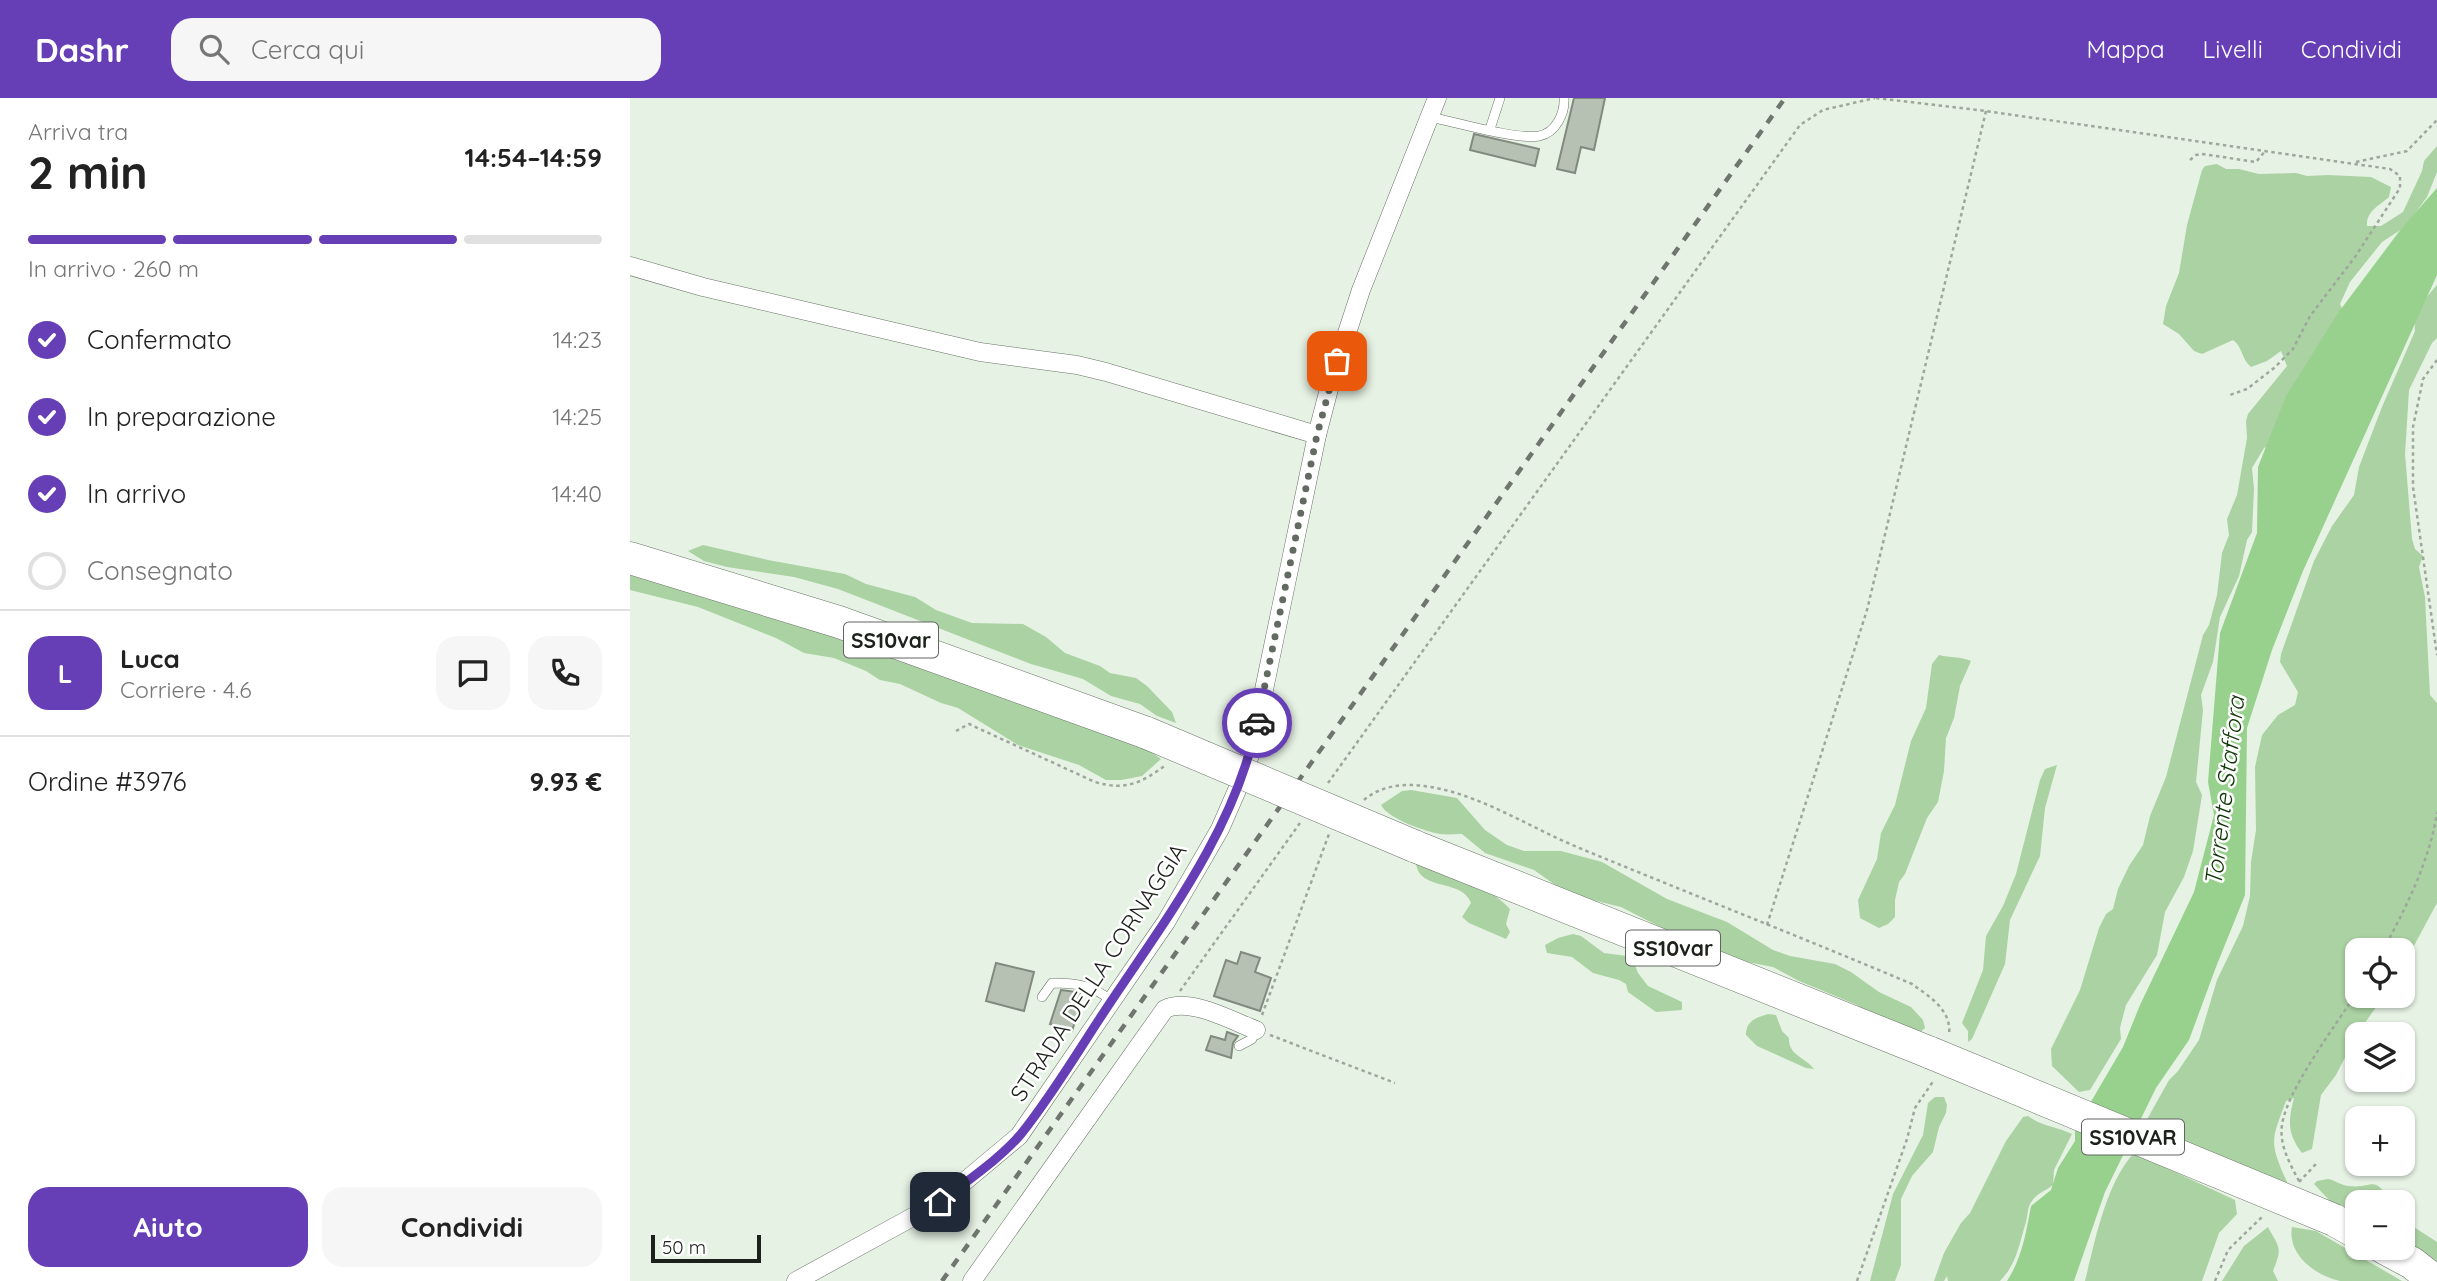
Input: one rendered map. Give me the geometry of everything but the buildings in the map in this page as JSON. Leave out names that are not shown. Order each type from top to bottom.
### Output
[{"type":"highway","name":"SS10var","points":[[630,558],[839,622],[1147,733],[1414,846],[1931,1053]]},
{"type":"highway","name":"SS10VAR","points":[[1931,1053],[2345,1226]]},
{"type":"highway","points":[[2406,1260],[2435,1281]]},
{"type":"street","name":"STRADA DELLA CORNAGGIA","points":[[796,1281],[940,1202],[1019,1136],[1166,922],[1220,829],[1251,752],[1317,435],[1330,385],[1361,290],[1437,98]]},
{"type":"street","points":[[630,266],[703,287],[980,352],[1077,365],[1107,372],[1317,435]]},
{"type":"street","points":[[972,1281],[1158,1017],[1172,1006],[1190,1006],[1256,1030]]},
{"type":"lane","points":[[1490,129],[1500,98]]},
{"type":"lane","points":[[1430,117],[1522,136],[1540,136],[1549,132],[1562,115],[1564,98]]},
{"type":"lane","points":[[1042,997],[1052,983],[1074,982],[1101,992],[1111,1001]]},
{"type":"lane","points":[[1239,1046],[1252,1039],[1256,1030]]},
{"type":"path","points":[[1870,98],[1986,111],[2266,150],[2390,169],[2400,176],[2400,188],[2355,257],[2310,316],[2292,349],[2274,368],[2247,389],[2227,396]]},
{"type":"path","points":[[1326,786],[1800,125],[1823,110],[1875,98]]},
{"type":"path","points":[[1767,925],[1867,610],[1986,111]]},
{"type":"path","points":[[2353,163],[2407,151],[2437,120]]},
{"type":"path","points":[[2190,160],[2202,154],[2256,162],[2266,150]]},
{"type":"path","points":[[2437,360],[2423,379],[2413,427],[2413,487],[2437,655]]},
{"type":"path","points":[[956,731],[969,724],[1111,787],[1136,784],[1171,762]]},
{"type":"path","points":[[2390,938],[2421,868],[2437,812]]},
{"type":"path","points":[[1172,1006],[1174,999],[1303,819]]},
{"type":"path","points":[[2316,1164],[2299,1182],[2285,1151],[2282,1126],[2287,1108],[2309,1066],[2347,1008]]},
{"type":"path","points":[[1256,1030],[1395,1083]]},
{"type":"path","points":[[2215,1281],[2228,1250],[2266,1214]]},
{"type":"shaded area","points":[[2437,146],[2437,172],[2427,197],[2405,227],[2382,242],[2350,282],[2340,304],[2350,325],[2252,468],[2252,532],[2247,540],[2239,576],[2220,617],[2213,662],[2201,695],[2203,710],[2196,782],[2202,795],[2193,851],[2184,877],[2165,912],[2157,955],[2126,1005],[2120,1028],[2121,1039],[2090,1090],[2079,1092],[2052,1066],[2051,1049],[2080,990],[2099,928],[2106,914],[2113,909],[2118,889],[2143,845],[2150,816],[2166,777],[2203,635],[2209,625],[2217,595],[2222,553],[2229,535],[2227,519],[2237,495],[2247,438],[2248,414],[2287,366],[2281,351],[2267,361],[2251,367],[2233,340],[2202,354],[2194,351],[2179,334],[2163,324],[2166,306],[2179,273],[2187,225],[2202,170],[2205,166],[2217,164],[2226,169],[2259,174],[2371,177],[2391,187],[2389,197],[2374,209],[2367,221],[2367,226],[2381,226],[2403,212],[2424,161]]},
{"type":"shaded area","points":[[2437,285],[2437,338],[2409,390],[2405,454],[2412,539],[2415,549],[2423,556],[2419,567],[2425,597],[2430,695],[2437,703],[2437,903],[2415,944],[2415,938],[2345,938],[2345,1008],[2375,1008],[2366,1022],[2345,1022],[2345,1057],[2321,1095],[2312,1149],[2302,1153],[2297,1146],[2290,1127],[2294,1098],[2286,1101],[2274,1142],[2286,1186],[2153,1132],[2145,1123],[2169,1080],[2199,1040],[2217,980],[2243,926],[2250,896],[2256,830],[2255,767],[2262,735],[2278,715],[2295,705],[2298,692],[2280,662],[2281,654],[2314,561],[2332,526],[2354,495],[2359,467],[2415,331],[2416,318],[2424,301]]},
{"type":"shaded area","points":[[703,545],[845,574],[866,584],[915,597],[936,610],[972,623],[1023,624],[1046,637],[1065,653],[1100,666],[1110,673],[1136,678],[1172,712],[1176,723],[1157,716],[1140,704],[1111,696],[1083,679],[1031,664],[838,589],[794,577],[727,567],[704,561],[688,551]]},
{"type":"shaded area","points":[[630,573],[766,611],[972,687],[1140,744],[1161,759],[1142,776],[1106,780],[1079,765],[1018,745],[958,708],[900,684],[880,680],[834,658],[804,653],[776,638],[698,607],[630,590]]},
{"type":"shaded area","points":[[1939,655],[1971,661],[1960,686],[1954,718],[1946,738],[1944,771],[1938,802],[1927,818],[1905,874],[1899,882],[1895,917],[1879,928],[1860,918],[1858,900],[1877,859],[1881,833],[1895,805],[1911,741],[1926,708],[1932,664]]},
{"type":"shaded area","points":[[2057,765],[2045,808],[2040,856],[2010,920],[2005,964],[1972,1039],[1968,1042],[1968,1031],[1962,1023],[1983,970],[1986,936],[2003,906],[2016,874],[2040,780],[2045,769]]},
{"type":"shaded area","points":[[1411,790],[1457,798],[1485,830],[1507,845],[1524,851],[1561,851],[1602,862],[1667,899],[1727,922],[1773,950],[1790,956],[1835,964],[1879,992],[1911,1007],[1923,1020],[1925,1028],[1919,1033],[1869,1014],[1857,1005],[1773,967],[1732,959],[1621,907],[1568,894],[1534,870],[1485,853],[1462,834],[1440,834],[1417,827],[1399,820],[1381,805],[1402,791]]},
{"type":"shaded area","points":[[1416,863],[1466,880],[1500,900],[1510,909],[1506,924],[1510,932],[1506,939],[1469,923],[1462,917],[1471,903],[1466,895],[1425,878]]},
{"type":"shaded area","points":[[1573,934],[1581,936],[1604,953],[1627,956],[1633,960],[1638,973],[1648,986],[1682,1002],[1682,1010],[1656,1012],[1628,992],[1626,984],[1619,980],[1593,973],[1572,957],[1547,953],[1545,945]]},
{"type":"shaded area","points":[[1768,1014],[1776,1015],[1782,1031],[1789,1038],[1791,1048],[1814,1069],[1757,1046],[1746,1035],[1752,1021]]},
{"type":"shaded area","points":[[1935,1097],[1944,1097],[1946,1113],[1939,1127],[1933,1152],[1912,1176],[1901,1199],[1901,1265],[1895,1281],[1870,1281],[1893,1194],[1923,1135],[1928,1103]]},
{"type":"shaded area","points":[[2028,1116],[2072,1134],[2054,1170],[2053,1185],[2036,1196],[2029,1206],[2014,1261],[2000,1281],[1948,1281],[1947,1276],[1944,1281],[1934,1281],[1944,1253],[1970,1213],[2006,1141],[2023,1117]]},
{"type":"shaded area","points":[[2134,1153],[2235,1200],[2237,1214],[2219,1233],[2202,1281],[2085,1281],[2109,1196],[2124,1165]]},
{"type":"shaded area","points":[[2328,1179],[2346,1186],[2372,1184],[2382,1190],[2345,1190],[2345,1207],[2330,1201],[2314,1184]]},
{"type":"shaded area","points":[[2268,1227],[2278,1248],[2273,1271],[2278,1281],[2222,1281],[2244,1246]]},
{"type":"shaded area","points":[[2292,1227],[2316,1231],[2345,1248],[2345,1260],[2366,1260],[2402,1281],[2340,1281],[2331,1278],[2305,1263],[2294,1247]]},
{"type":"shaded area","points":[[2415,1228],[2437,1242],[2437,1261],[2415,1247]]},
{"type":"water","name":"Torrente Staffora","points":[[2437,188],[2437,275],[2303,571],[2272,650],[2247,728],[2245,895],[2189,1040],[2156,1088],[2105,1192],[2074,1281],[2007,1281],[2020,1254],[2031,1206],[2051,1190],[2058,1168],[2075,1141],[2075,1129],[2123,1047],[2194,892],[2214,815],[2208,782],[2220,633],[2257,533],[2258,467],[2286,396],[2338,313],[2401,229]]},
{"type":"railway","points":[[942,1281],[1785,98]]},
{"type":"way so far","points":[[1257,723],[1317,435],[1337,361]]},
{"type":"route","points":[[940,1202],[1019,1136],[1166,922],[1220,829],[1241,781],[1257,723]]}]
